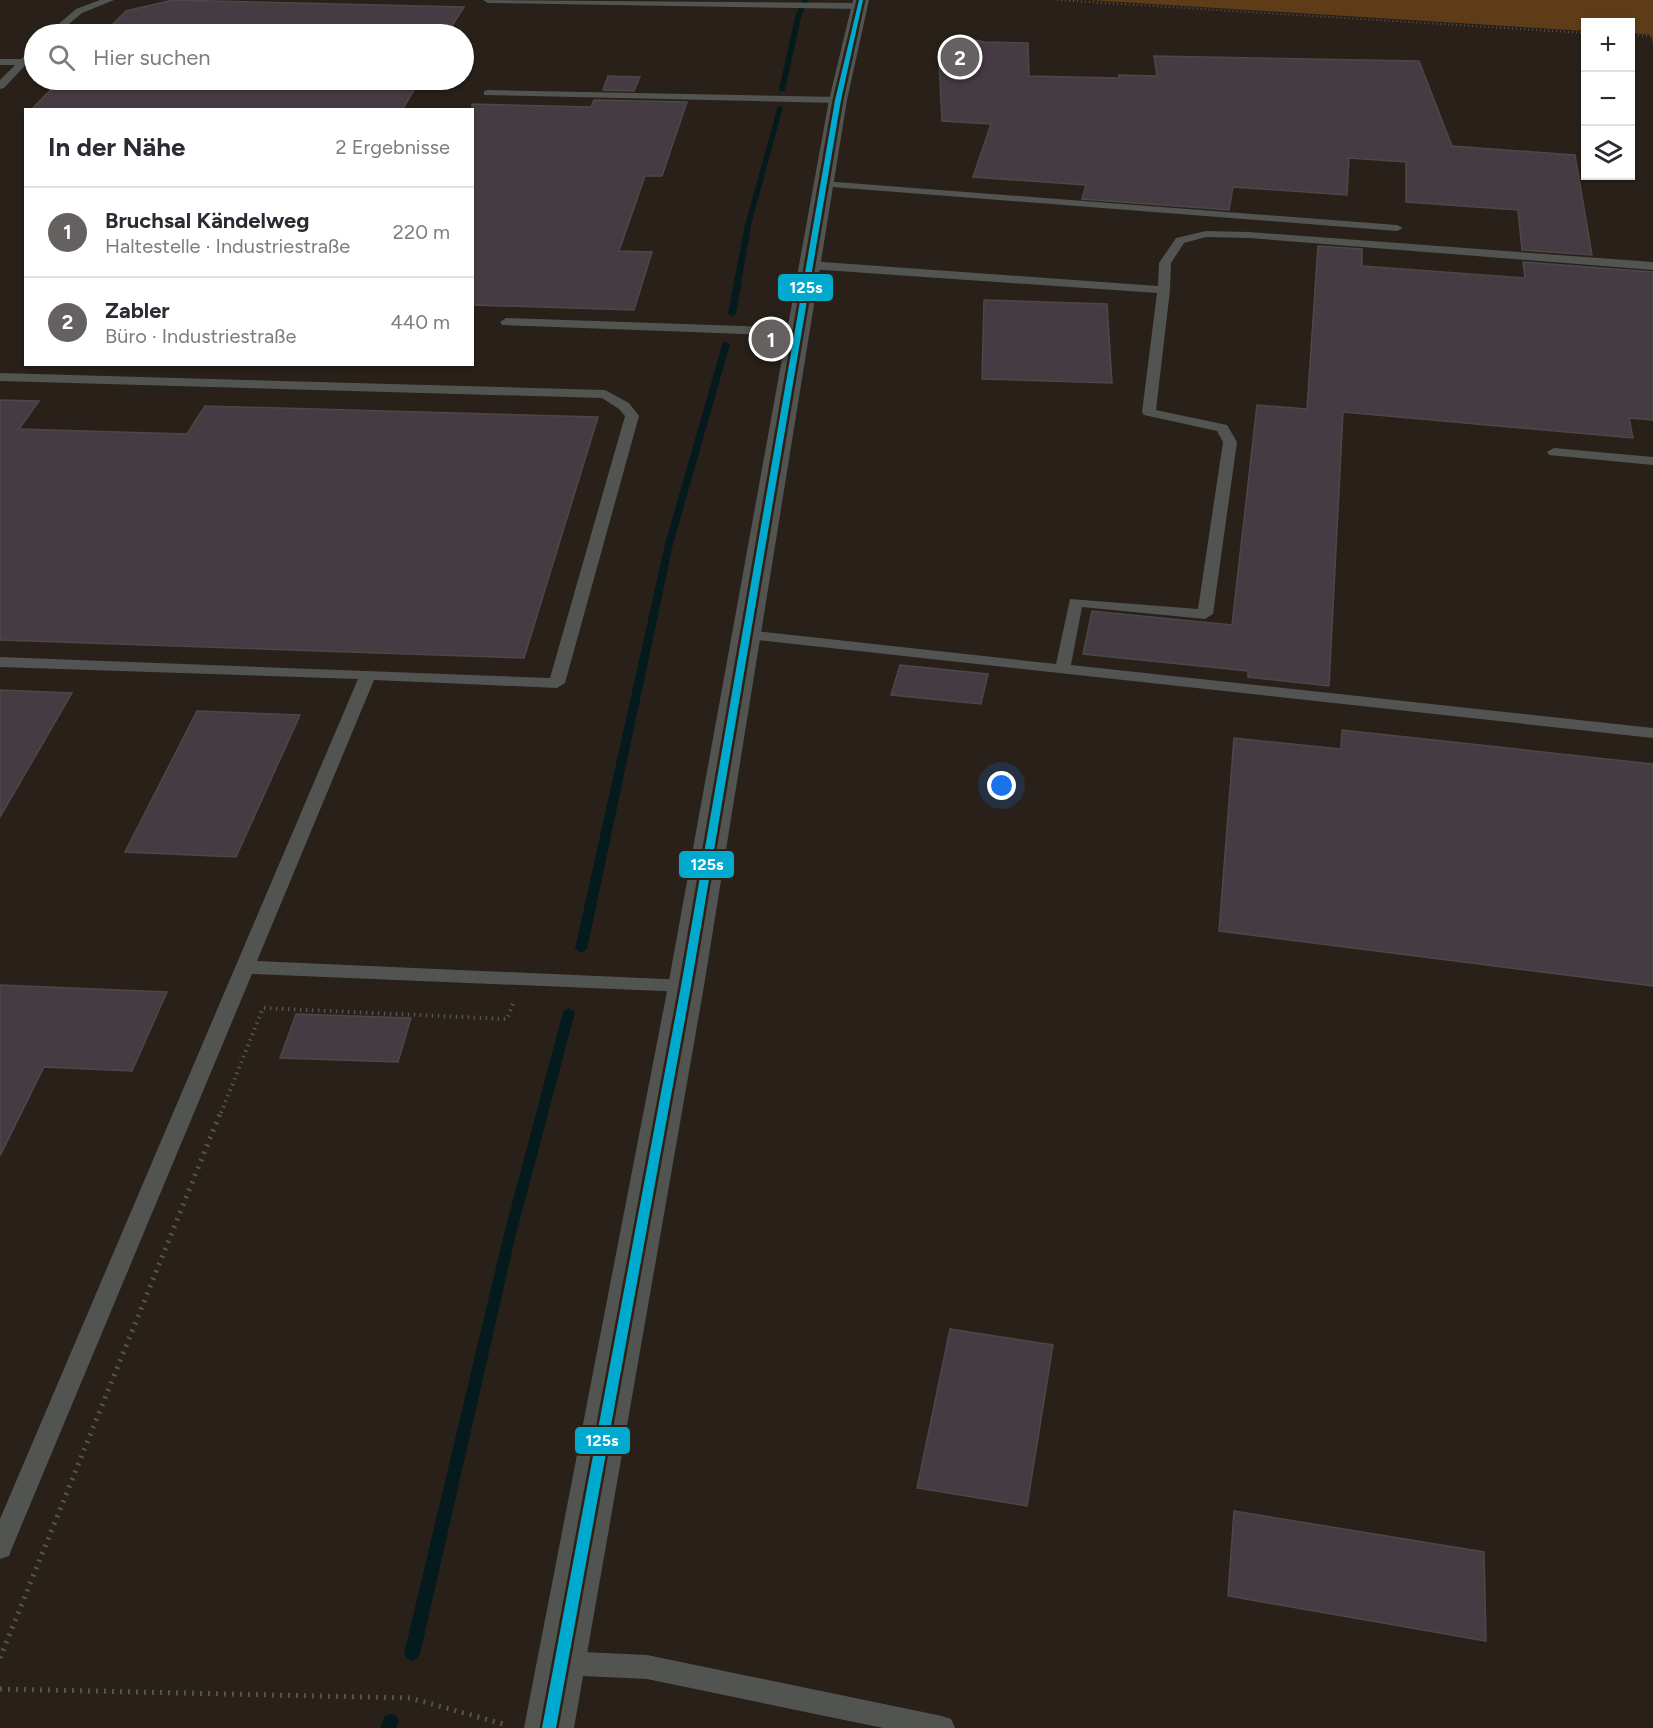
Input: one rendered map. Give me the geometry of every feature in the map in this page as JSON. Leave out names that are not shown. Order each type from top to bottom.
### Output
[{"type":"street","points":[[549,1728],[686,986],[745,635],[788,332],[809,265],[838,100],[860,3]]},
{"type":"lane","points":[[63,24],[78,11],[109,0]]},
{"type":"lane","points":[[488,0],[813,6],[860,3]]},
{"type":"lane","points":[[0,62],[23,62]]},
{"type":"lane","points":[[0,86],[23,62]]},
{"type":"lane","points":[[488,93],[838,100]]},
{"type":"lane","points":[[823,184],[1397,228]]},
{"type":"lane","points":[[1063,668],[1075,602],[1205,614],[1230,442],[1222,428],[1149,412],[1164,290],[1165,263],[1180,240],[1206,234],[1249,235],[1653,266]]},
{"type":"lane","points":[[809,265],[1164,290]]},
{"type":"lane","points":[[506,322],[788,332]]},
{"type":"lane","points":[[0,377],[605,394],[624,406],[632,416],[557,683],[0,662]]},
{"type":"lane","points":[[1554,452],[1653,460]]},
{"type":"lane","points":[[745,635],[1653,733]]},
{"type":"lane","points":[[0,1548],[368,675]]},
{"type":"lane","points":[[244,967],[686,986]]},
{"type":"lane","points":[[562,1663],[647,1667],[942,1728]]},
{"type":"path","points":[[1057,0],[1581,33]]},
{"type":"path","points":[[1635,35],[1653,36]]},
{"type":"path","points":[[0,1658],[263,1008],[507,1019],[511,1005],[525,995],[529,978]]},
{"type":"path","points":[[0,1689],[410,1698],[517,1728]]},
{"type":"shaded area","points":[[1088,0],[1653,0],[1653,44],[1651,35],[1635,33],[1635,18],[1581,18],[1581,31]]},
{"type":"building","points":[[173,0],[464,7],[453,24],[113,24],[126,11]]},
{"type":"building","points":[[958,36],[984,42],[1028,43],[1029,76],[1119,78],[1119,75],[1157,76],[1154,56],[1419,61],[1452,146],[1575,155],[1592,255],[1522,250],[1518,210],[1406,202],[1406,162],[1349,158],[1347,195],[1233,187],[1229,210],[1082,199],[1086,185],[973,177],[991,124],[942,121],[939,61],[944,61],[945,43],[959,43]]},
{"type":"building","points":[[608,76],[640,77],[634,91],[603,90]]},
{"type":"building","points":[[50,90],[414,90],[403,108],[33,108]]},
{"type":"building","points":[[594,100],[687,102],[662,176],[645,176],[619,251],[652,252],[634,310],[474,305],[474,108],[472,104],[591,107]]},
{"type":"building","points":[[1318,246],[1362,249],[1362,266],[1525,278],[1523,262],[1653,272],[1653,420],[1629,418],[1633,438],[1343,412],[1329,686],[1248,677],[1248,671],[1083,654],[1092,611],[1232,625],[1257,405],[1307,409]]},
{"type":"building","points":[[984,300],[1107,304],[1112,383],[982,379]]},
{"type":"building","points":[[0,400],[39,401],[19,429],[187,434],[205,406],[598,417],[524,658],[0,640]]},
{"type":"building","points":[[900,665],[988,674],[981,704],[891,695]]},
{"type":"building","points":[[0,690],[72,693],[0,817]]},
{"type":"building","points":[[197,711],[300,715],[236,857],[125,852]]},
{"type":"building","points":[[1342,730],[1653,764],[1653,986],[1219,931],[1234,738],[1341,749]]},
{"type":"building","points":[[0,985],[167,992],[132,1071],[44,1067],[0,1156]]},
{"type":"building","points":[[296,1014],[411,1018],[398,1062],[280,1058]]},
{"type":"building","points":[[950,1329],[1053,1345],[1027,1506],[917,1488]]},
{"type":"building","points":[[1234,1511],[1484,1552],[1486,1641],[1228,1596]]},
{"type":"waterway","points":[[782,90],[798,17],[805,0]]},
{"type":"waterway","points":[[732,314],[748,225],[780,107]]},
{"type":"waterway","points":[[581,949],[669,544],[726,344]]},
{"type":"waterway","points":[[412,1654],[509,1238],[569,1012]]},
{"type":"waterway","points":[[388,1728],[391,1721]]},
{"type":"transit line","name":"125s","points":[[549,1728],[686,986],[838,100],[861,0]]},
{"type":"place","name":"Zabler","points":[[960,57]]},
{"type":"place","name":"Bruchsal Kändelweg","points":[[771,339]]}]
